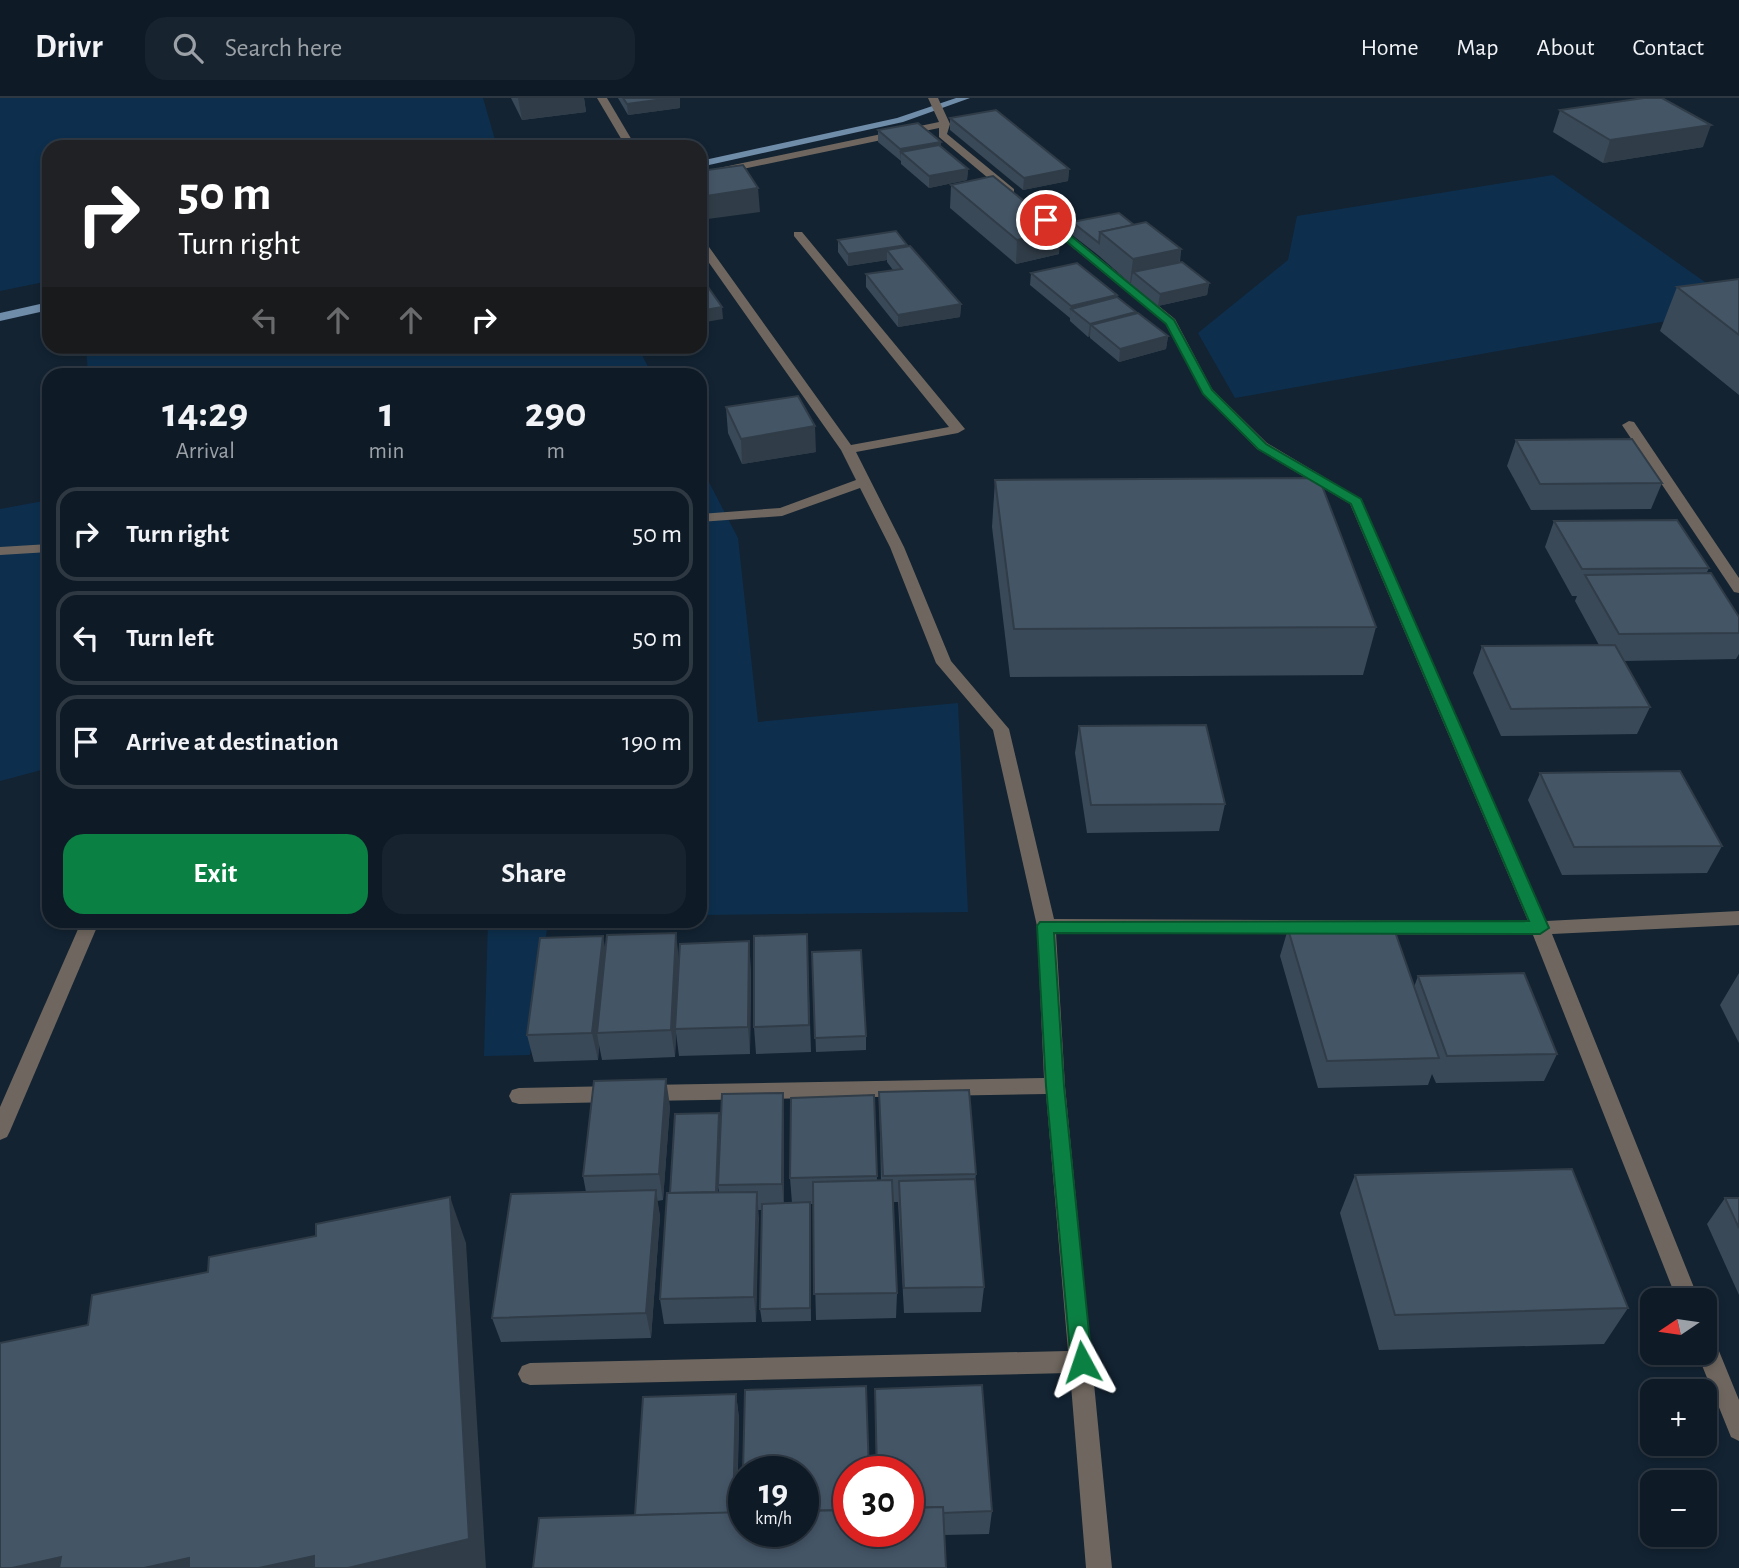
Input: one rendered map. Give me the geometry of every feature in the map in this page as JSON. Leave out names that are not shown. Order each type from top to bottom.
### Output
[{"type":"street","points":[[602,98],[627,140]]},
{"type":"street","points":[[933,98],[945,124],[942,135],[1171,322],[1207,391],[1262,446],[1356,502],[1540,928],[1683,1288]]},
{"type":"street","points":[[707,174],[945,124]]},
{"type":"street","points":[[798,234],[958,429],[848,450]]},
{"type":"street","points":[[707,252],[848,450],[897,547],[944,663],[1001,729],[1046,926],[1055,1086],[1099,1568]]},
{"type":"street","points":[[1629,425],[1739,589]]},
{"type":"street","points":[[1294,481],[1321,481]]},
{"type":"street","points":[[707,517],[782,512],[864,482]]},
{"type":"street","points":[[0,551],[42,548]]},
{"type":"street","points":[[1046,926],[1540,928],[1739,918]]},
{"type":"street","points":[[0,1131],[88,928]]},
{"type":"street","points":[[519,1096],[1055,1086]]},
{"type":"street","points":[[530,1374],[1082,1362]]},
{"type":"street","points":[[1713,1365],[1739,1429]]},
{"type":"shaded area","points":[[0,98],[483,98],[495,140],[42,140],[42,282],[0,291]]},
{"type":"shaded area","points":[[1553,175],[1739,308],[1235,398],[1198,333],[1288,260],[1297,216]]},
{"type":"shaded area","points":[[87,354],[641,354],[649,368],[88,368]]},
{"type":"shaded area","points":[[707,478],[738,538],[758,722],[958,703],[968,912],[707,915]]},
{"type":"shaded area","points":[[42,501],[42,770],[0,781],[0,509]]},
{"type":"shaded area","points":[[488,928],[547,928],[530,1055],[484,1056]]},
{"type":"building","points":[[623,98],[671,98],[627,104]]},
{"type":"building","points":[[1644,98],[1662,98],[1711,125],[1610,140],[1560,110]]},
{"type":"building","points":[[996,110],[1069,169],[1024,178],[950,118]]},
{"type":"building","points":[[918,123],[941,142],[900,149],[878,130]]},
{"type":"building","points":[[939,145],[968,169],[929,176],[901,152]]},
{"type":"building","points":[[743,165],[758,188],[707,196],[707,170]]},
{"type":"building","points":[[993,176],[1061,231],[1017,240],[951,185]]},
{"type":"building","points":[[1119,213],[1134,225],[1100,232],[1099,243],[1072,222]]},
{"type":"building","points":[[1146,222],[1181,249],[1133,259],[1100,232]]},
{"type":"building","points":[[896,231],[907,245],[848,254],[838,240]]},
{"type":"building","points":[[910,246],[961,304],[898,315],[866,274],[902,269],[887,250]]},
{"type":"building","points":[[1182,262],[1209,283],[1160,294],[1133,272]]},
{"type":"building","points":[[1077,263],[1117,295],[1071,306],[1031,273]]},
{"type":"building","points":[[1739,279],[1739,335],[1677,287]]},
{"type":"building","points":[[708,287],[722,307],[707,310]]},
{"type":"building","points":[[1117,297],[1136,312],[1090,324],[1071,309]]},
{"type":"building","points":[[1138,313],[1168,336],[1120,349],[1091,325]]},
{"type":"building","points":[[798,396],[815,426],[741,439],[726,407]]},
{"type":"building","points":[[1632,439],[1662,483],[1540,484],[1516,440]]},
{"type":"building","points":[[1319,478],[1376,627],[1014,629],[995,480]]},
{"type":"building","points":[[1677,520],[1709,568],[1582,569],[1554,521]]},
{"type":"building","points":[[1711,573],[1739,617],[1739,633],[1619,634],[1585,575]]},
{"type":"building","points":[[1615,645],[1650,707],[1511,709],[1482,646]]},
{"type":"building","points":[[1206,725],[1225,804],[1091,805],[1079,726]]},
{"type":"building","points":[[1680,771],[1722,846],[1574,847],[1540,773]]},
{"type":"building","points":[[1393,926],[1439,1058],[1327,1061],[1288,929]]},
{"type":"building","points":[[676,933],[671,1030],[597,1033],[607,935]]},
{"type":"building","points":[[807,934],[809,1025],[754,1027],[754,936]]},
{"type":"building","points":[[603,936],[592,1033],[527,1035],[540,938]]},
{"type":"building","points":[[749,941],[748,1027],[675,1029],[680,944]]},
{"type":"building","points":[[861,950],[866,1036],[815,1038],[812,952]]},
{"type":"building","points":[[1524,973],[1557,1054],[1447,1056],[1418,976]]},
{"type":"building","points":[[666,1079],[659,1174],[583,1176],[594,1081]]},
{"type":"building","points":[[969,1090],[976,1174],[883,1176],[879,1092]]},
{"type":"building","points":[[783,1093],[782,1184],[718,1185],[722,1094]]},
{"type":"building","points":[[874,1095],[877,1176],[790,1178],[791,1098]]},
{"type":"building","points":[[719,1113],[716,1192],[670,1193],[675,1114]]},
{"type":"building","points":[[1572,1169],[1628,1308],[1395,1315],[1355,1175]]},
{"type":"building","points":[[975,1179],[984,1287],[904,1288],[899,1181]]},
{"type":"building","points":[[892,1180],[897,1293],[814,1294],[813,1182]]},
{"type":"building","points":[[656,1190],[646,1313],[492,1318],[511,1194]]},
{"type":"building","points":[[757,1192],[754,1297],[660,1299],[667,1193]]},
{"type":"building","points":[[450,1197],[469,1539],[348,1568],[314,1568],[314,1556],[259,1568],[189,1568],[189,1558],[144,1568],[59,1568],[61,1557],[12,1568],[0,1568],[0,1343],[88,1325],[92,1295],[208,1272],[209,1257],[316,1236],[316,1224]]},
{"type":"building","points":[[1725,1198],[1739,1198],[1739,1228]]},
{"type":"building","points":[[810,1202],[810,1308],[760,1309],[762,1204]]},
{"type":"building","points":[[982,1385],[992,1511],[943,1513],[943,1507],[924,1508],[924,1456],[877,1456],[875,1389]]},
{"type":"building","points":[[866,1386],[868,1456],[833,1456],[833,1510],[819,1511],[819,1456],[743,1456],[745,1390]]},
{"type":"building","points":[[736,1394],[734,1456],[728,1456],[728,1513],[635,1515],[643,1397]]},
{"type":"building","points":[[943,1507],[946,1568],[533,1568],[539,1518],[728,1512],[728,1547],[819,1547],[819,1511],[833,1510],[833,1547],[924,1547],[924,1508]]},
{"type":"waterway","points":[[707,162],[900,120],[965,98]]},
{"type":"waterway","points":[[0,317],[42,308]]},
{"type":"route","points":[[1046,220],[1171,322],[1207,391],[1262,446],[1356,502],[1540,928],[1046,926],[1055,1086],[1082,1362]]}]
